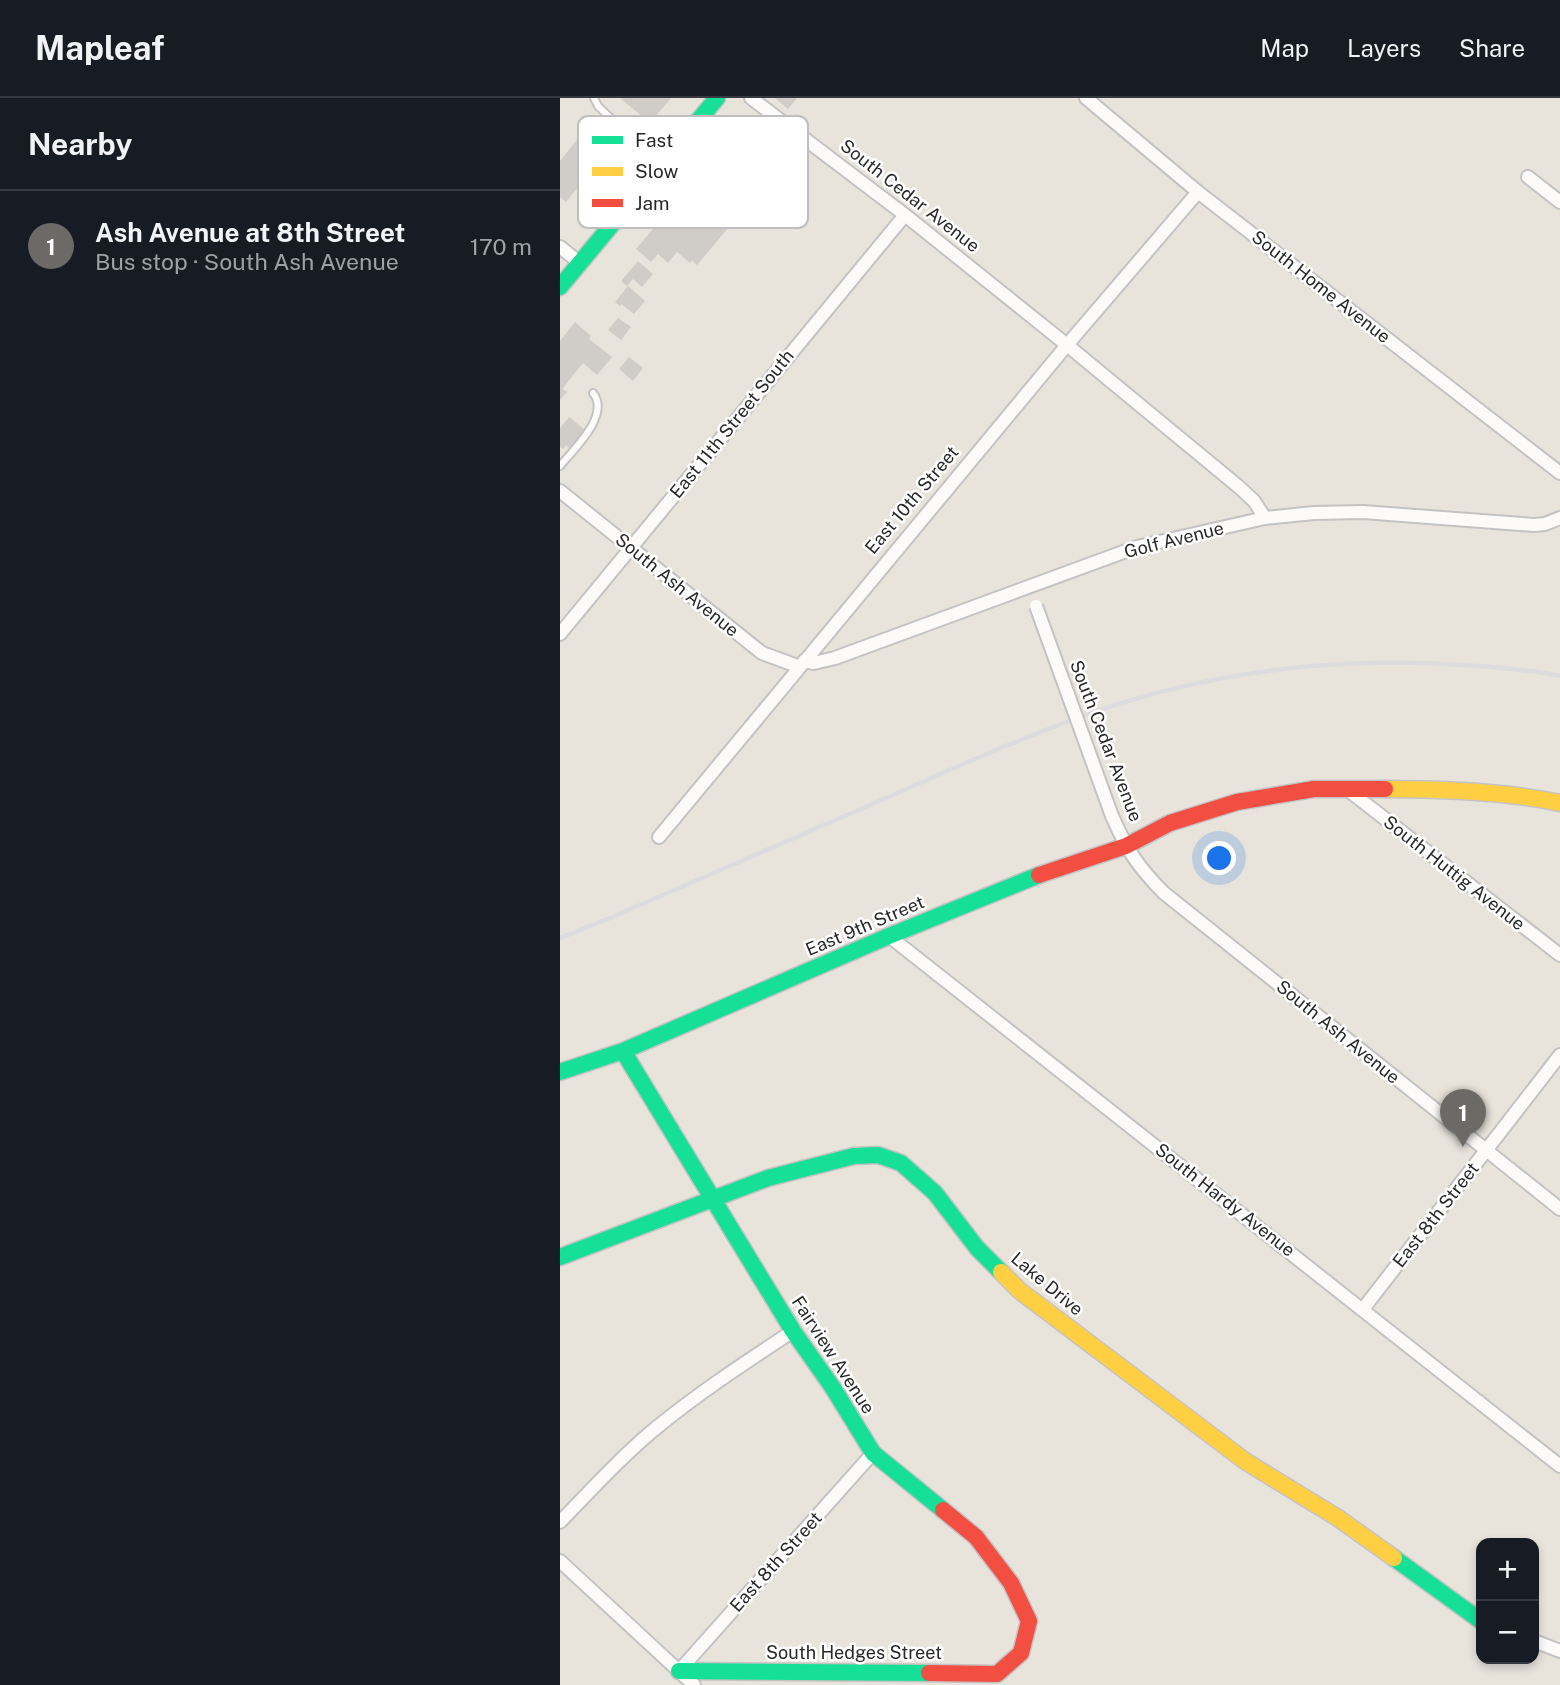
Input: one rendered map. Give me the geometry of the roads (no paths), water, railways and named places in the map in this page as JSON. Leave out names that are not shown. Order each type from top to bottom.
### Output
[{"type":"street","points":[[702,116],[717,98]]},
{"type":"street","name":"South Cedar Avenue","points":[[751,98],[775,116]]},
{"type":"street","name":"South Home Avenue","points":[[1086,98],[1198,191],[1560,473]]},
{"type":"street","name":"South Cedar Avenue","points":[[808,141],[1067,345],[1239,487],[1254,501],[1265,518]]},
{"type":"street","points":[[1528,177],[1560,202]]},
{"type":"street","name":"East 10th Street","points":[[659,837],[1198,191]]},
{"type":"street","name":"East 11th Street South","points":[[560,634],[905,215]]},
{"type":"street","points":[[560,287],[609,228]]},
{"type":"street","points":[[560,247],[580,263]]},
{"type":"street","name":"South Ash Avenue","points":[[560,491],[761,653],[802,664]]},
{"type":"street","name":"Golf Avenue","points":[[802,664],[835,658],[1137,547],[1265,518],[1363,512],[1534,525],[1560,518]]},
{"type":"street","name":"South Cedar Avenue","points":[[1027,586],[1112,816],[1126,846],[1170,823],[1237,802],[1314,789],[1441,789],[1560,803]]},
{"type":"street","name":"South Huttig Avenue","points":[[1348,790],[1560,955]]},
{"type":"street","name":"South Ash Avenue","points":[[1126,846],[1143,871],[1164,893],[1560,1209]]},
{"type":"street","name":"East 9th Street","points":[[623,1051],[1029,878],[1126,846]]},
{"type":"street","name":"South Hardy Avenue","points":[[889,936],[1560,1466]]},
{"type":"street","points":[[560,1072],[623,1051]]},
{"type":"street","name":"Fairview Avenue","points":[[623,1051],[793,1331],[833,1388],[873,1453],[976,1537],[1011,1583],[1029,1621],[1021,1653]]},
{"type":"street","name":"East 8th Street","points":[[1363,1309],[1560,1055]]},
{"type":"street","name":"Lake Drive","points":[[560,1257],[768,1178],[854,1156],[878,1155],[901,1163],[935,1193],[977,1248],[1020,1291],[1245,1461],[1338,1518],[1476,1616]]},
{"type":"street","points":[[560,1522],[656,1428],[725,1376],[793,1331]]},
{"type":"street","name":"East 8th Street","points":[[679,1671],[873,1453]]},
{"type":"street","points":[[560,1562],[694,1685]]},
{"type":"street","points":[[1539,1643],[1560,1651]]},
{"type":"street","name":"South Hedges Street","points":[[679,1671],[997,1674],[1021,1653]]},
{"type":"lane","points":[[594,98],[607,116]]},
{"type":"lane","points":[[560,466],[595,420],[598,398],[593,393]]},
{"type":"railway","points":[[560,938],[1010,744],[1138,698],[1233,676],[1330,665],[1427,663],[1508,668],[1560,676]]},
{"type":"place","name":"Ash Avenue at 8th Street","points":[[1463,1147]]}]
